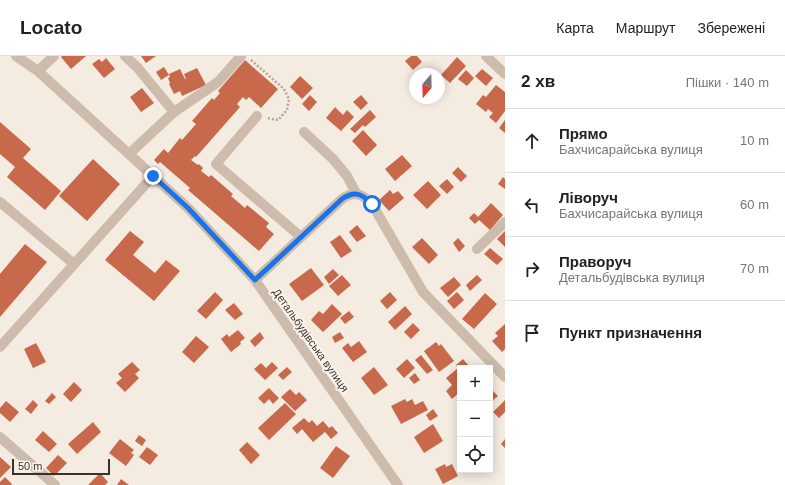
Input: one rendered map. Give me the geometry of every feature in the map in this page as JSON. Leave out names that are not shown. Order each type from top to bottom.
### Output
[{"type":"street","name":"Детальбудівська вулиця","points":[[16,56],[38,72],[188,208],[255,280],[398,485]]},
{"type":"street","points":[[38,72],[54,56]]},
{"type":"street","points":[[126,56],[174,112]]},
{"type":"street","points":[[129,154],[174,112],[218,82],[241,56]]},
{"type":"street","points":[[486,56],[505,74]]},
{"type":"street","points":[[257,116],[216,164],[300,237]]},
{"type":"street","points":[[304,132],[333,158],[347,176],[356,193]]},
{"type":"street","points":[[0,347],[153,176]]},
{"type":"street","points":[[255,280],[342,199],[348,195],[356,193],[365,197],[372,204],[423,292],[505,377]]},
{"type":"street","points":[[0,202],[74,264]]},
{"type":"street","points":[[478,248],[505,222]]},
{"type":"street","points":[[0,437],[55,485]]},
{"type":"path","points":[[246,56],[284,89],[289,99],[287,110],[278,120],[257,116]]},
{"type":"building","points":[[86,56],[71,69],[61,57]]},
{"type":"building","points":[[141,56],[156,56],[146,63]]},
{"type":"building","points":[[411,56],[417,56],[422,62],[415,68],[411,68],[405,61]]},
{"type":"building","points":[[457,57],[466,66],[450,83],[445,79],[445,70]]},
{"type":"building","points":[[106,58],[115,69],[104,78],[92,64],[99,59],[102,62]]},
{"type":"building","points":[[245,60],[278,89],[261,108],[249,97],[246,100],[243,97],[237,104],[240,107],[196,157],[195,156],[191,160],[203,168],[201,171],[209,177],[211,175],[233,194],[231,196],[245,208],[247,205],[269,223],[266,227],[274,234],[259,251],[188,190],[190,188],[160,162],[158,164],[154,160],[164,149],[168,153],[180,138],[182,140],[196,124],[192,121],[212,98],[214,100],[220,93],[218,91]]},
{"type":"building","points":[[164,67],[169,75],[161,80],[156,72]]},
{"type":"building","points":[[197,68],[206,85],[182,96],[180,91],[174,94],[169,84],[169,74],[180,69],[186,79],[184,74]]},
{"type":"building","points":[[482,69],[493,78],[486,86],[475,76]]},
{"type":"building","points":[[466,70],[474,78],[467,86],[458,79]]},
{"type":"building","points":[[300,76],[313,88],[302,99],[290,87]]},
{"type":"building","points":[[496,85],[505,92],[505,111],[496,123],[489,117],[493,113],[488,109],[486,112],[476,104],[483,95],[486,97]]},
{"type":"building","points":[[142,88],[154,103],[141,112],[130,97]]},
{"type":"building","points":[[310,95],[317,102],[309,111],[302,104]]},
{"type":"building","points":[[361,95],[368,103],[361,110],[353,102]]},
{"type":"building","points":[[335,107],[343,115],[347,110],[354,117],[341,131],[326,118]]},
{"type":"building","points":[[370,110],[376,117],[365,127],[363,125],[355,133],[350,129]]},
{"type":"building","points":[[505,120],[505,133],[499,128]]},
{"type":"building","points":[[0,122],[31,149],[23,158],[61,191],[45,210],[7,177],[15,167],[0,154]]},
{"type":"building","points":[[363,130],[377,145],[366,156],[352,141]]},
{"type":"building","points":[[402,155],[412,166],[395,181],[385,169]]},
{"type":"building","points":[[93,159],[120,184],[87,221],[59,196]]},
{"type":"building","points":[[458,167],[467,176],[461,182],[452,173]]},
{"type":"building","points":[[503,177],[505,179],[505,189],[498,184]]},
{"type":"building","points":[[447,179],[454,187],[447,194],[439,186]]},
{"type":"building","points":[[428,181],[441,195],[427,209],[413,195]]},
{"type":"building","points":[[390,190],[393,194],[398,191],[404,198],[389,211],[379,200]]},
{"type":"building","points":[[491,203],[503,215],[490,230],[479,220],[475,224],[469,218],[474,213],[478,217]]},
{"type":"building","points":[[357,225],[366,236],[357,242],[349,232]]},
{"type":"building","points":[[130,231],[144,242],[133,255],[155,273],[166,260],[180,271],[154,301],[105,260]]},
{"type":"building","points":[[505,231],[505,247],[497,239]]},
{"type":"building","points":[[340,235],[352,251],[341,258],[330,242]]},
{"type":"building","points":[[422,238],[438,255],[429,264],[412,247]]},
{"type":"building","points":[[458,238],[465,246],[459,252],[453,243]]},
{"type":"building","points":[[25,244],[47,262],[0,317],[0,274]]},
{"type":"building","points":[[490,248],[503,259],[497,265],[484,254]]},
{"type":"building","points":[[311,268],[324,285],[302,301],[289,284]]},
{"type":"building","points":[[333,269],[339,275],[329,284],[324,277]]},
{"type":"building","points":[[342,275],[351,285],[338,296],[329,286]]},
{"type":"building","points":[[477,275],[482,280],[470,291],[466,285]]},
{"type":"building","points":[[454,277],[461,285],[448,297],[440,288]]},
{"type":"building","points":[[215,292],[223,300],[206,319],[197,311]]},
{"type":"building","points":[[390,292],[397,300],[387,309],[380,301]]},
{"type":"building","points":[[457,292],[464,300],[454,309],[447,301]]},
{"type":"building","points":[[485,293],[497,304],[474,329],[462,319]]},
{"type":"building","points":[[234,303],[243,314],[235,320],[225,310]]},
{"type":"building","points":[[332,304],[342,314],[323,332],[311,320],[319,311],[323,314]]},
{"type":"building","points":[[405,306],[412,314],[395,330],[388,322]]},
{"type":"building","points":[[349,311],[354,317],[345,324],[340,318]]},
{"type":"building","points":[[413,323],[420,330],[411,339],[404,332]]},
{"type":"building","points":[[505,324],[505,349],[502,352],[492,341],[498,336],[495,333]]},
{"type":"building","points":[[238,330],[245,338],[240,342],[241,344],[231,352],[221,339],[227,334],[229,337]]},
{"type":"building","points":[[260,332],[264,338],[255,347],[250,341]]},
{"type":"building","points":[[340,332],[344,338],[335,343],[332,337]]},
{"type":"building","points":[[196,336],[209,347],[194,363],[182,352]]},
{"type":"building","points":[[359,341],[367,352],[353,362],[342,348],[348,343],[351,347]]},
{"type":"building","points":[[436,342],[439,346],[441,344],[454,361],[439,372],[424,351]]},
{"type":"building","points":[[36,343],[46,362],[33,368],[24,349]]},
{"type":"building","points":[[421,355],[433,370],[427,374],[415,360]]},
{"type":"building","points":[[407,359],[415,368],[404,378],[396,369]]},
{"type":"building","points":[[463,359],[468,365],[457,365],[457,366],[456,365]]},
{"type":"building","points":[[132,362],[140,370],[135,374],[139,378],[125,392],[116,383],[122,378],[118,374]]},
{"type":"building","points":[[272,362],[278,368],[265,380],[254,369],[261,363],[266,368]]},
{"type":"building","points":[[287,367],[292,372],[283,380],[278,375]]},
{"type":"building","points":[[374,367],[388,385],[374,395],[361,378]]},
{"type":"building","points":[[457,369],[457,395],[452,399],[446,391],[452,385],[446,378]]},
{"type":"building","points":[[415,373],[420,380],[414,384],[409,378]]},
{"type":"building","points":[[74,382],[82,390],[71,402],[63,394]]},
{"type":"building","points":[[269,388],[279,398],[273,404],[269,399],[264,404],[258,398]]},
{"type":"building","points":[[290,389],[296,395],[299,392],[307,400],[295,411],[281,397]]},
{"type":"building","points":[[493,391],[498,396],[493,400]]},
{"type":"building","points":[[52,393],[56,397],[49,404],[45,401]]},
{"type":"building","points":[[405,399],[407,402],[412,399],[415,405],[423,401],[428,410],[401,424],[391,406]]},
{"type":"building","points":[[33,400],[38,405],[31,414],[25,409]]},
{"type":"building","points":[[505,400],[505,412],[499,418],[493,412]]},
{"type":"building","points":[[6,401],[19,412],[10,422],[0,413],[0,408]]},
{"type":"building","points":[[285,403],[296,414],[269,440],[258,428]]},
{"type":"building","points":[[433,409],[438,416],[430,421],[426,415]]},
{"type":"building","points":[[304,418],[309,423],[312,420],[317,426],[323,421],[329,428],[332,426],[338,433],[331,439],[325,432],[313,442],[302,429],[297,434],[292,428]]},
{"type":"building","points":[[93,422],[101,432],[77,454],[68,444]]},
{"type":"building","points":[[433,424],[443,441],[424,453],[414,437]]},
{"type":"building","points":[[43,431],[57,444],[49,452],[35,440]]},
{"type":"building","points":[[139,435],[146,440],[142,446],[135,441]]},
{"type":"building","points":[[120,439],[134,450],[131,453],[134,455],[126,466],[109,453]]},
{"type":"building","points":[[505,439],[505,448],[501,444]]},
{"type":"building","points":[[247,442],[260,455],[251,464],[239,450]]},
{"type":"building","points":[[336,446],[350,456],[333,478],[320,468]]},
{"type":"building","points":[[147,447],[158,455],[150,465],[139,457]]},
{"type":"building","points":[[58,455],[67,463],[54,476],[46,468]]},
{"type":"building","points":[[0,457],[11,467],[0,478]]},
{"type":"building","points":[[445,464],[446,467],[452,464],[458,476],[443,484],[435,469]]},
{"type":"building","points":[[100,473],[108,482],[105,485],[88,485]]},
{"type":"building","points":[[5,477],[12,484],[11,485],[0,485],[0,482]]},
{"type":"building","points":[[121,479],[129,485],[117,485]]},
{"type":"route","points":[[153,176],[188,208],[255,280],[300,237],[348,195],[356,193],[365,197],[372,204]]}]
